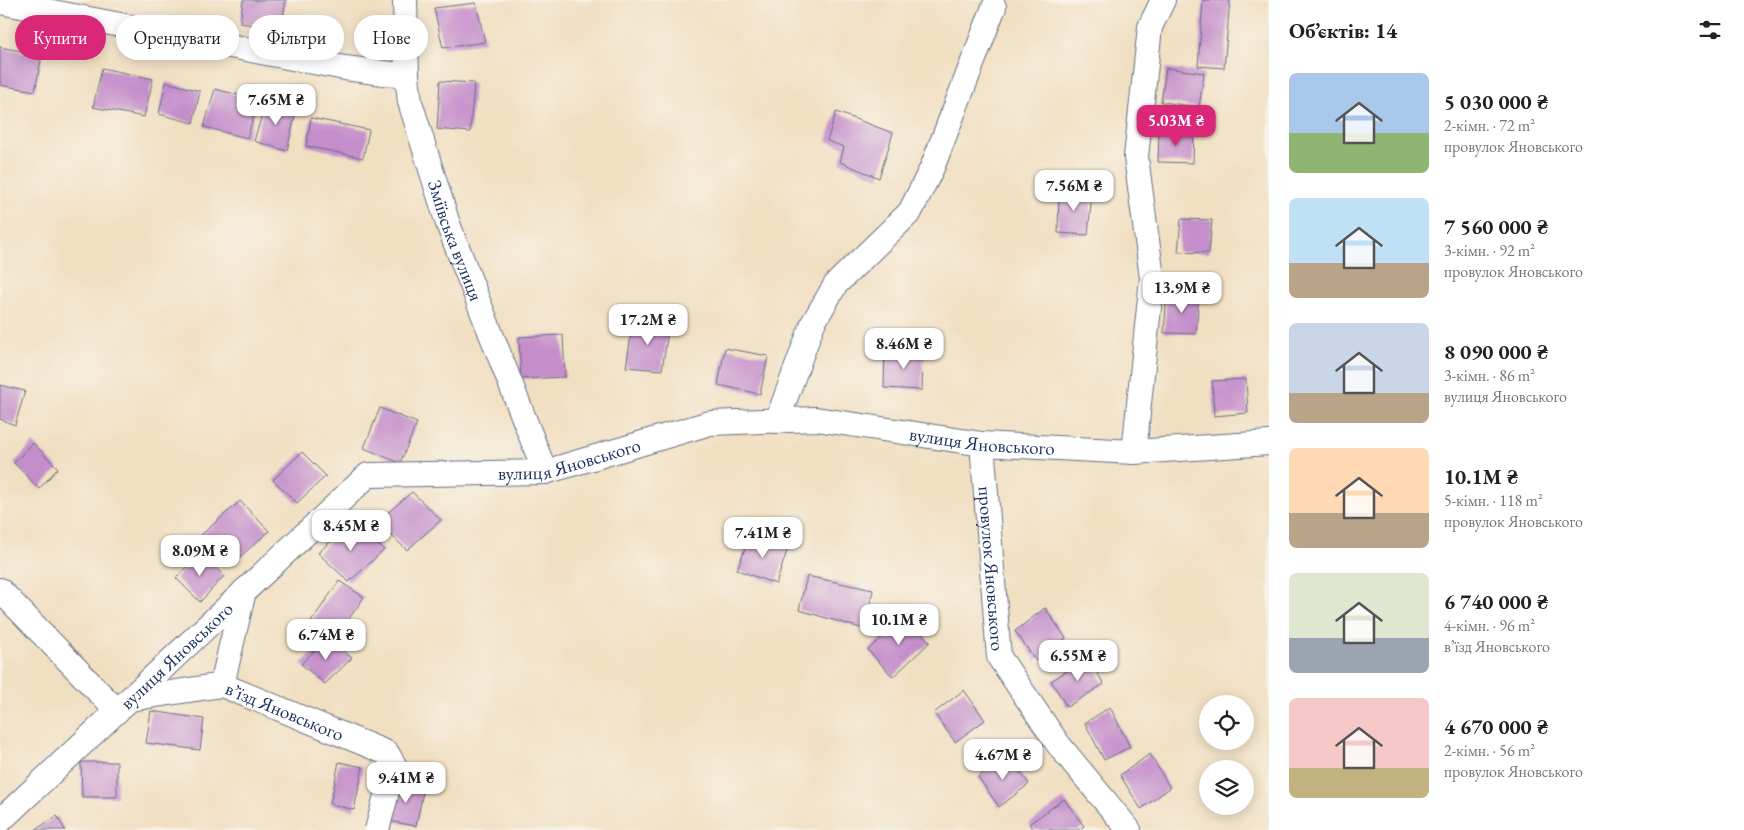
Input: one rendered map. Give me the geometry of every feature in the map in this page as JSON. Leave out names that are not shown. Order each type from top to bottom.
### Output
[{"type":"street","name":"Зміївська вулиця","points":[[405,0],[407,76],[410,102],[448,224],[545,472]]},
{"type":"street","points":[[1134,452],[1152,278],[1136,157],[1150,27],[1163,0]]},
{"type":"street","points":[[0,2],[345,68],[407,76]]},
{"type":"street","points":[[777,421],[813,323],[836,284],[910,212],[932,168],[994,7]]},
{"type":"street","name":"вулиця Яновського","points":[[0,821],[368,475],[545,472],[710,423],[816,419],[982,444],[1134,452],[1269,443]]},
{"type":"street","name":"провулок Яновського","points":[[982,444],[999,657],[1058,744],[1129,830]]},
{"type":"street","points":[[0,590],[124,705]]},
{"type":"street","points":[[222,686],[244,591]]},
{"type":"street","name":"в’їзд Яновського","points":[[124,705],[222,686],[388,753],[394,765],[377,830]]},
{"type":"building","points":[[243,0],[286,0],[283,15],[249,15],[249,24],[240,23]]},
{"type":"building","points":[[1203,0],[1230,0],[1224,68],[1198,66]]},
{"type":"building","points":[[476,3],[485,42],[443,48],[434,8]]},
{"type":"building","points":[[0,47],[15,50],[15,60],[41,60],[35,91],[0,85]]},
{"type":"building","points":[[102,68],[153,79],[144,117],[93,107]]},
{"type":"building","points":[[1166,68],[1204,73],[1199,107],[1161,102]]},
{"type":"building","points":[[440,81],[474,83],[470,132],[437,129]]},
{"type":"building","points":[[166,82],[200,91],[193,123],[159,114]]},
{"type":"building","points":[[215,89],[259,100],[247,138],[204,127]]},
{"type":"building","points":[[266,101],[296,112],[287,151],[254,141]]},
{"type":"building","points":[[836,112],[893,133],[879,178],[840,162],[844,147],[827,141]]},
{"type":"building","points":[[311,118],[369,130],[363,158],[306,146]]},
{"type":"building","points":[[1159,132],[1194,132],[1193,163],[1158,162]]},
{"type":"building","points":[[1059,190],[1092,192],[1088,235],[1058,233]]},
{"type":"building","points":[[1181,219],[1212,220],[1209,253],[1178,252]]},
{"type":"building","points":[[1167,293],[1199,294],[1196,334],[1164,333]]},
{"type":"building","points":[[633,323],[669,326],[662,370],[626,367]]},
{"type":"building","points":[[563,335],[565,377],[521,379],[519,337]]},
{"type":"building","points":[[725,348],[768,356],[760,394],[718,385]]},
{"type":"building","points":[[885,350],[923,352],[922,390],[884,388]]},
{"type":"building","points":[[1246,379],[1248,413],[1214,416],[1212,381]]},
{"type":"building","points":[[0,385],[25,391],[15,425],[0,419]]},
{"type":"building","points":[[380,408],[417,423],[400,463],[364,448]]},
{"type":"building","points":[[33,443],[58,468],[39,489],[14,463]]},
{"type":"building","points":[[302,452],[326,476],[297,503],[273,480]]},
{"type":"building","points":[[412,492],[441,520],[407,550],[377,522]]},
{"type":"building","points":[[240,501],[269,531],[231,565],[201,535]]},
{"type":"building","points":[[353,521],[384,550],[349,582],[318,553]]},
{"type":"building","points":[[750,535],[788,548],[776,584],[737,570]]},
{"type":"building","points":[[200,552],[224,576],[200,602],[176,578]]},
{"type":"building","points":[[807,576],[873,590],[864,629],[799,610]]},
{"type":"building","points":[[339,581],[364,597],[335,639],[311,622]]},
{"type":"building","points":[[1045,608],[1066,638],[1036,661],[1015,631]]},
{"type":"building","points":[[906,616],[930,642],[893,677],[868,650]]},
{"type":"building","points":[[327,638],[352,658],[325,684],[301,664]]},
{"type":"building","points":[[1088,658],[1104,684],[1067,707],[1051,681]]},
{"type":"building","points":[[964,690],[985,720],[955,742],[934,713]]},
{"type":"building","points":[[1110,707],[1130,747],[1104,760],[1085,723]]},
{"type":"building","points":[[151,711],[204,719],[200,750],[146,743]]},
{"type":"building","points":[[1150,754],[1170,788],[1141,809],[1120,775]]},
{"type":"building","points":[[1008,755],[1029,784],[999,807],[978,777]]},
{"type":"building","points":[[81,762],[117,762],[117,797],[82,797]]},
{"type":"building","points":[[339,762],[363,767],[354,810],[330,804]]},
{"type":"building","points":[[396,782],[424,787],[416,826],[388,821]]},
{"type":"building","points":[[1064,799],[1084,826],[1078,830],[1034,830],[1029,824]]},
{"type":"building","points":[[57,816],[65,830],[35,830]]}]
